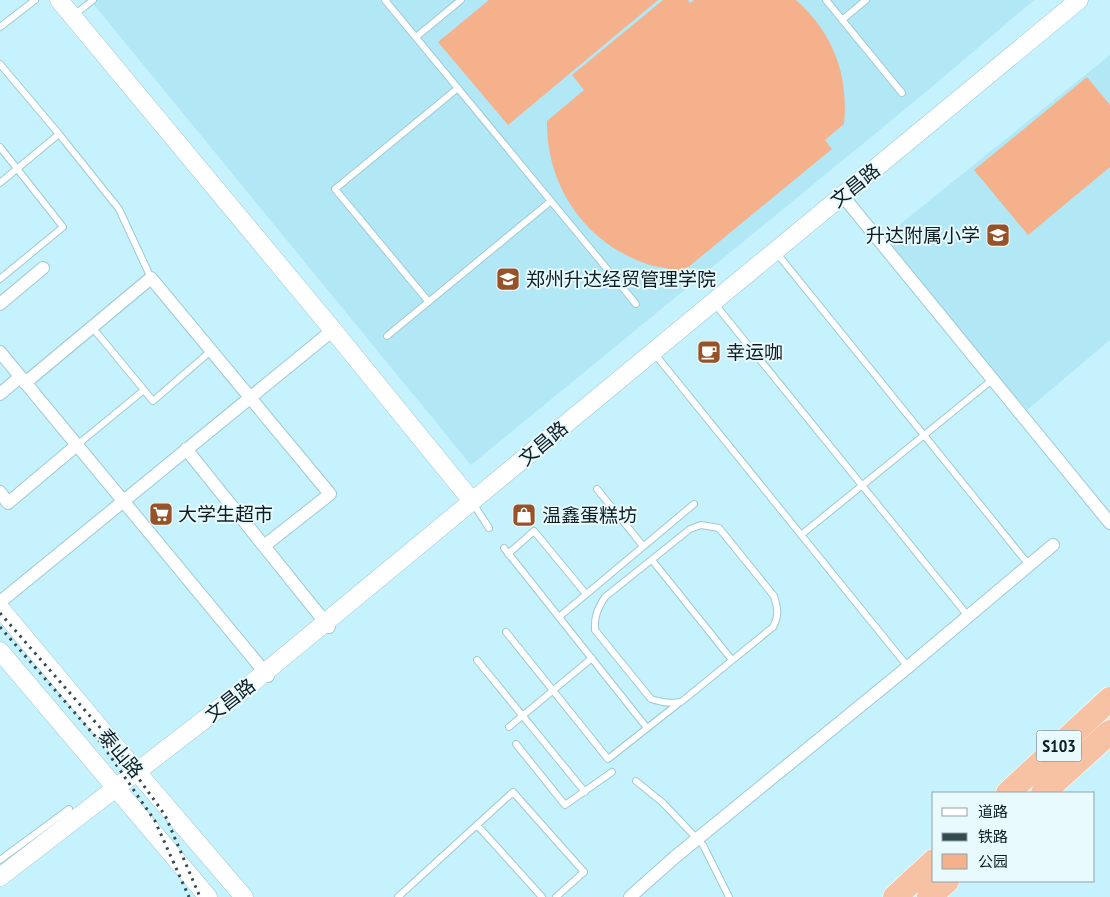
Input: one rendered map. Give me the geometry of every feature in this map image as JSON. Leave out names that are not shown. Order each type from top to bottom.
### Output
[{"type":"highway","name":"S103","points":[[1009,792],[1110,699]]},
{"type":"highway","name":"S103","points":[[1044,792],[1110,732]]},
{"type":"highway","points":[[895,897],[932,863]]},
{"type":"highway","points":[[929,897],[946,882]]},
{"type":"street","points":[[59,0],[333,330],[474,504]]},
{"type":"street","name":"文昌路","points":[[0,877],[267,674],[474,504],[652,352],[1079,0]]},
{"type":"street","points":[[842,195],[1110,522]]},
{"type":"street","points":[[0,304],[43,268]]},
{"type":"street","points":[[0,394],[23,380],[92,327],[151,278],[330,494],[264,546]]},
{"type":"street","points":[[0,602],[333,330]]},
{"type":"street","points":[[0,352],[267,674]]},
{"type":"street","points":[[0,492],[8,503],[77,445]]},
{"type":"street","points":[[186,449],[327,625]]},
{"type":"street","points":[[630,897],[697,839],[908,667],[1053,545]]},
{"type":"street","name":"泰山路","points":[[0,608],[136,772],[244,897]]},
{"type":"street","name":"泰山路","points":[[0,651],[208,897]]},
{"type":"lane","points":[[0,27],[35,0]]},
{"type":"lane","points":[[72,17],[93,0]]},
{"type":"lane","points":[[385,0],[636,304]]},
{"type":"lane","points":[[416,37],[461,0]]},
{"type":"lane","points":[[826,0],[902,93]]},
{"type":"lane","points":[[842,20],[866,0]]},
{"type":"lane","points":[[0,64],[119,209],[151,278]]},
{"type":"lane","points":[[428,302],[335,189],[458,88]]},
{"type":"lane","points":[[0,183],[59,134]]},
{"type":"lane","points":[[0,147],[64,227],[0,279]]},
{"type":"lane","points":[[387,336],[551,201]]},
{"type":"lane","points":[[774,251],[1029,565]]},
{"type":"lane","points":[[713,302],[968,616]]},
{"type":"lane","points":[[92,327],[153,401],[212,350]]},
{"type":"lane","points":[[652,352],[908,667]]},
{"type":"lane","points":[[801,535],[992,380]]},
{"type":"lane","points":[[77,445],[144,390]]},
{"type":"lane","points":[[597,490],[643,546]]},
{"type":"lane","points":[[474,504],[489,528]]},
{"type":"lane","points":[[559,617],[694,504]]},
{"type":"lane","points":[[506,632],[608,759],[681,702],[773,628],[777,619],[778,608],[774,596],[719,528],[714,526],[700,525],[690,529],[605,597],[598,609],[595,621],[595,630],[650,699],[671,704],[681,702]]},
{"type":"lane","points":[[586,594],[534,532],[506,551],[647,728]]},
{"type":"lane","points":[[652,560],[732,660]]},
{"type":"lane","points":[[509,727],[592,658]]},
{"type":"lane","points":[[477,660],[585,792]]},
{"type":"lane","points":[[516,744],[566,806],[612,772]]},
{"type":"lane","points":[[636,781],[662,802],[703,845],[729,897]]},
{"type":"lane","points":[[398,897],[512,792],[584,872],[556,897]]},
{"type":"lane","points":[[0,860],[69,809]]},
{"type":"lane","points":[[477,825],[542,897]]},
{"type":"shaded area","name":"郑州升达经贸管理学院","points":[[90,0],[1034,0],[926,92],[471,465]]},
{"type":"shaded area","name":"升达附属小学","points":[[1110,55],[1110,340],[1027,410],[883,238]]},
{"type":"green space","points":[[489,0],[658,0],[508,125],[438,42]]},
{"type":"green space","points":[[663,0],[688,0],[690,3],[694,0],[796,0],[820,26],[836,56],[841,72],[845,106],[844,124],[825,140],[832,149],[675,278],[668,269],[638,261],[607,243],[591,230],[578,215],[558,180],[548,141],[547,121],[584,90],[572,75]]},
{"type":"green space","points":[[1087,77],[1110,105],[1110,167],[1028,235],[974,170]]},
{"type":"railway","points":[[0,613],[110,739],[165,815],[200,897]]},
{"type":"railway","points":[[0,627],[102,744],[155,821],[189,897]]},
{"type":"place","name":"升达附属小学","points":[[998,235]]},
{"type":"place","name":"郑州升达经贸管理学院","points":[[508,279]]},
{"type":"place","name":"幸运咖","points":[[709,352]]},
{"type":"place","name":"大学生超市","points":[[161,514]]},
{"type":"place","name":"温鑫蛋糕坊","points":[[524,515]]}]
